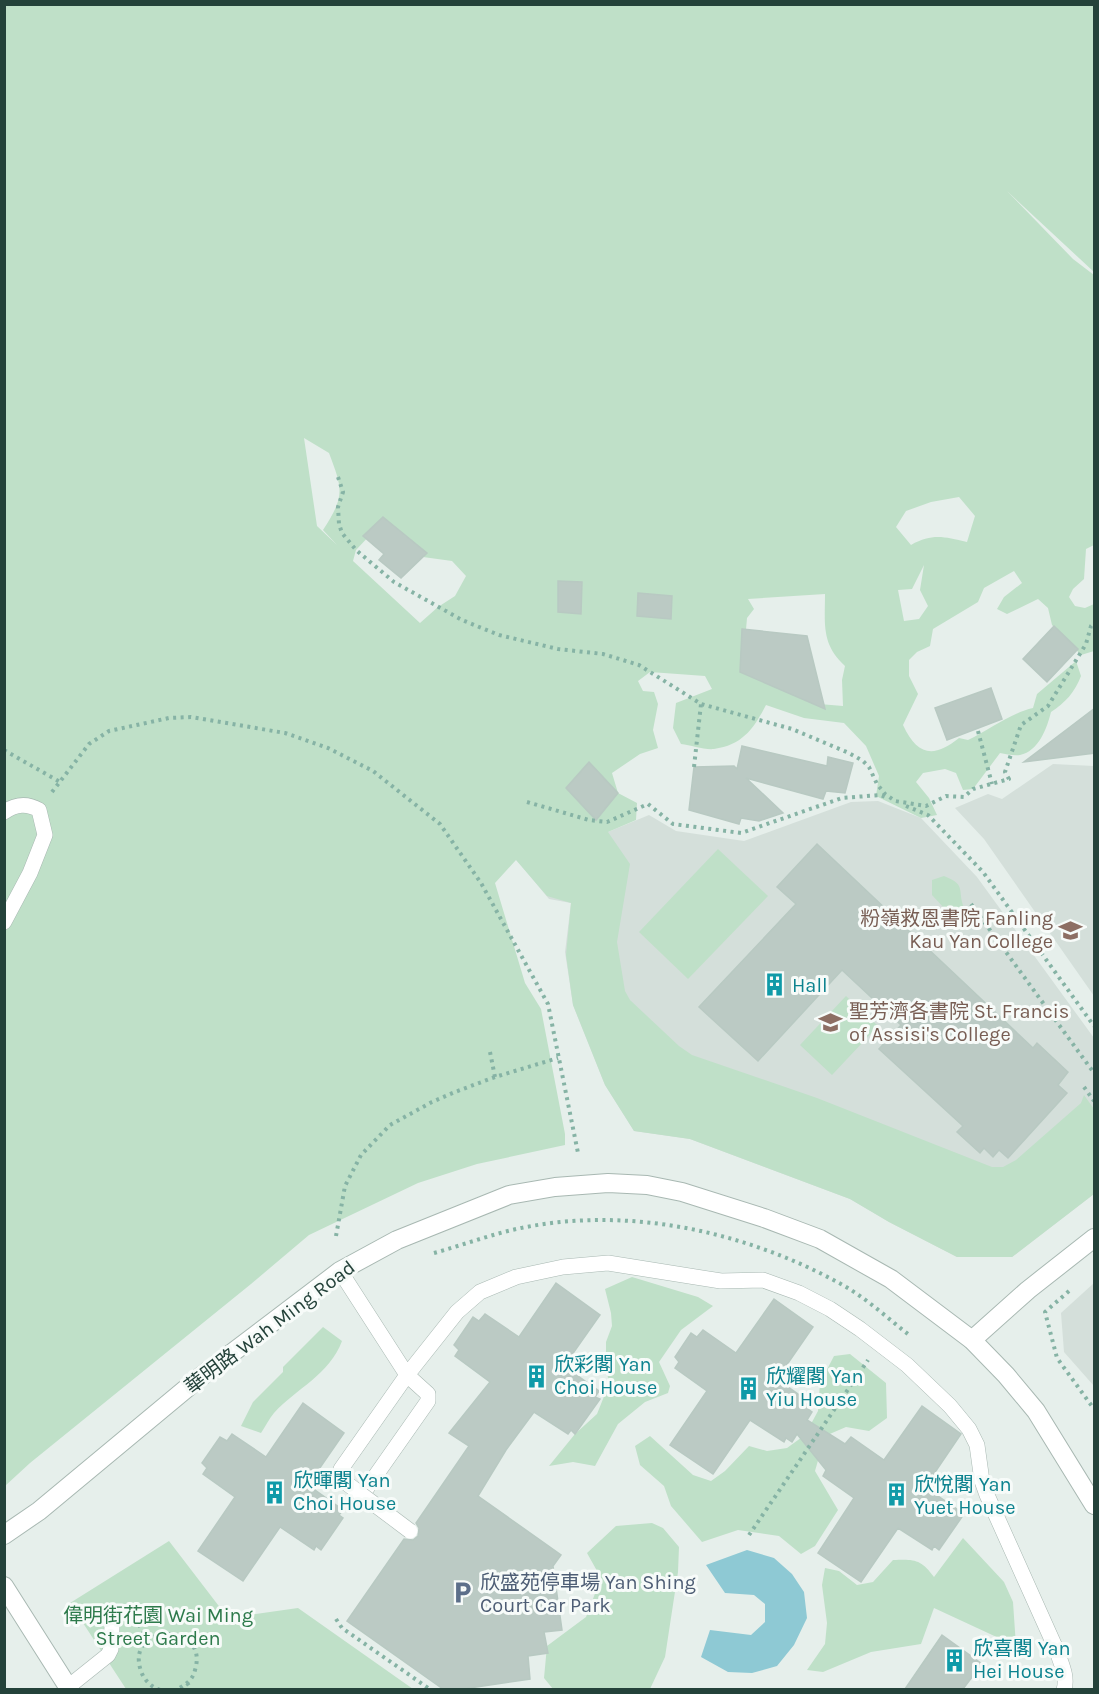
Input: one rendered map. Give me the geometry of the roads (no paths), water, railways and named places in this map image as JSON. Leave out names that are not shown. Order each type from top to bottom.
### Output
[{"type":"street","name":"華明路 Wah Ming Road","points":[[4,1535],[39,1510],[199,1378],[340,1271],[397,1239],[509,1195],[555,1187],[608,1183],[647,1185],[682,1192],[764,1218],[820,1239],[891,1278],[972,1340],[1006,1375],[1036,1411],[1095,1505]]},
{"type":"street","points":[[972,1340],[1028,1290],[1095,1238]]},
{"type":"street","points":[[4,1586],[69,1688]]},
{"type":"lane","points":[[4,812],[21,805],[30,805],[39,810],[45,836],[30,873],[4,922]]},
{"type":"lane","points":[[410,1531],[345,1482],[341,1469],[407,1375],[457,1312],[480,1292],[516,1277],[563,1267],[608,1263],[721,1281],[763,1280],[799,1293],[830,1309],[879,1344],[907,1365],[950,1406],[969,1429],[977,1445],[981,1481],[1057,1651],[1065,1674],[1064,1689]]},
{"type":"lane","points":[[340,1271],[407,1375],[428,1394],[428,1401],[362,1495]]},
{"type":"lane","points":[[69,1688],[108,1655],[111,1649],[112,1626]]},
{"type":"water","points":[[747,1550],[774,1558],[792,1574],[804,1592],[807,1618],[794,1645],[777,1666],[752,1673],[728,1672],[701,1657],[710,1630],[751,1635],[765,1622],[765,1604],[754,1595],[725,1593],[706,1565]]},
{"type":"place","name":"粉嶺救恩書院 Fanling Kau Yan College","points":[[1071,930]]},
{"type":"place","name":"Hall","points":[[774,985]]},
{"type":"place","name":"聖芳濟各書院 St. Francis of Assisi's College","points":[[831,1022]]},
{"type":"place","name":"欣彩閣 Yan Choi House","points":[[536,1376]]},
{"type":"place","name":"欣耀閣 Yan Yiu House","points":[[748,1388]]},
{"type":"place","name":"欣暉閣 Yan Choi House","points":[[275,1492]]},
{"type":"place","name":"欣悅閣 Yan Yuet House","points":[[896,1495]]},
{"type":"place","name":"欣盛苑停車場 Yan Shing Court Car Park","points":[[462,1593]]},
{"type":"place","name":"欣喜閣 Yan Hei House","points":[[955,1660]]},
{"type":"park label","name":"偉明街花園 Wai Ming Street Garden","points":[[158,1626]]}]
